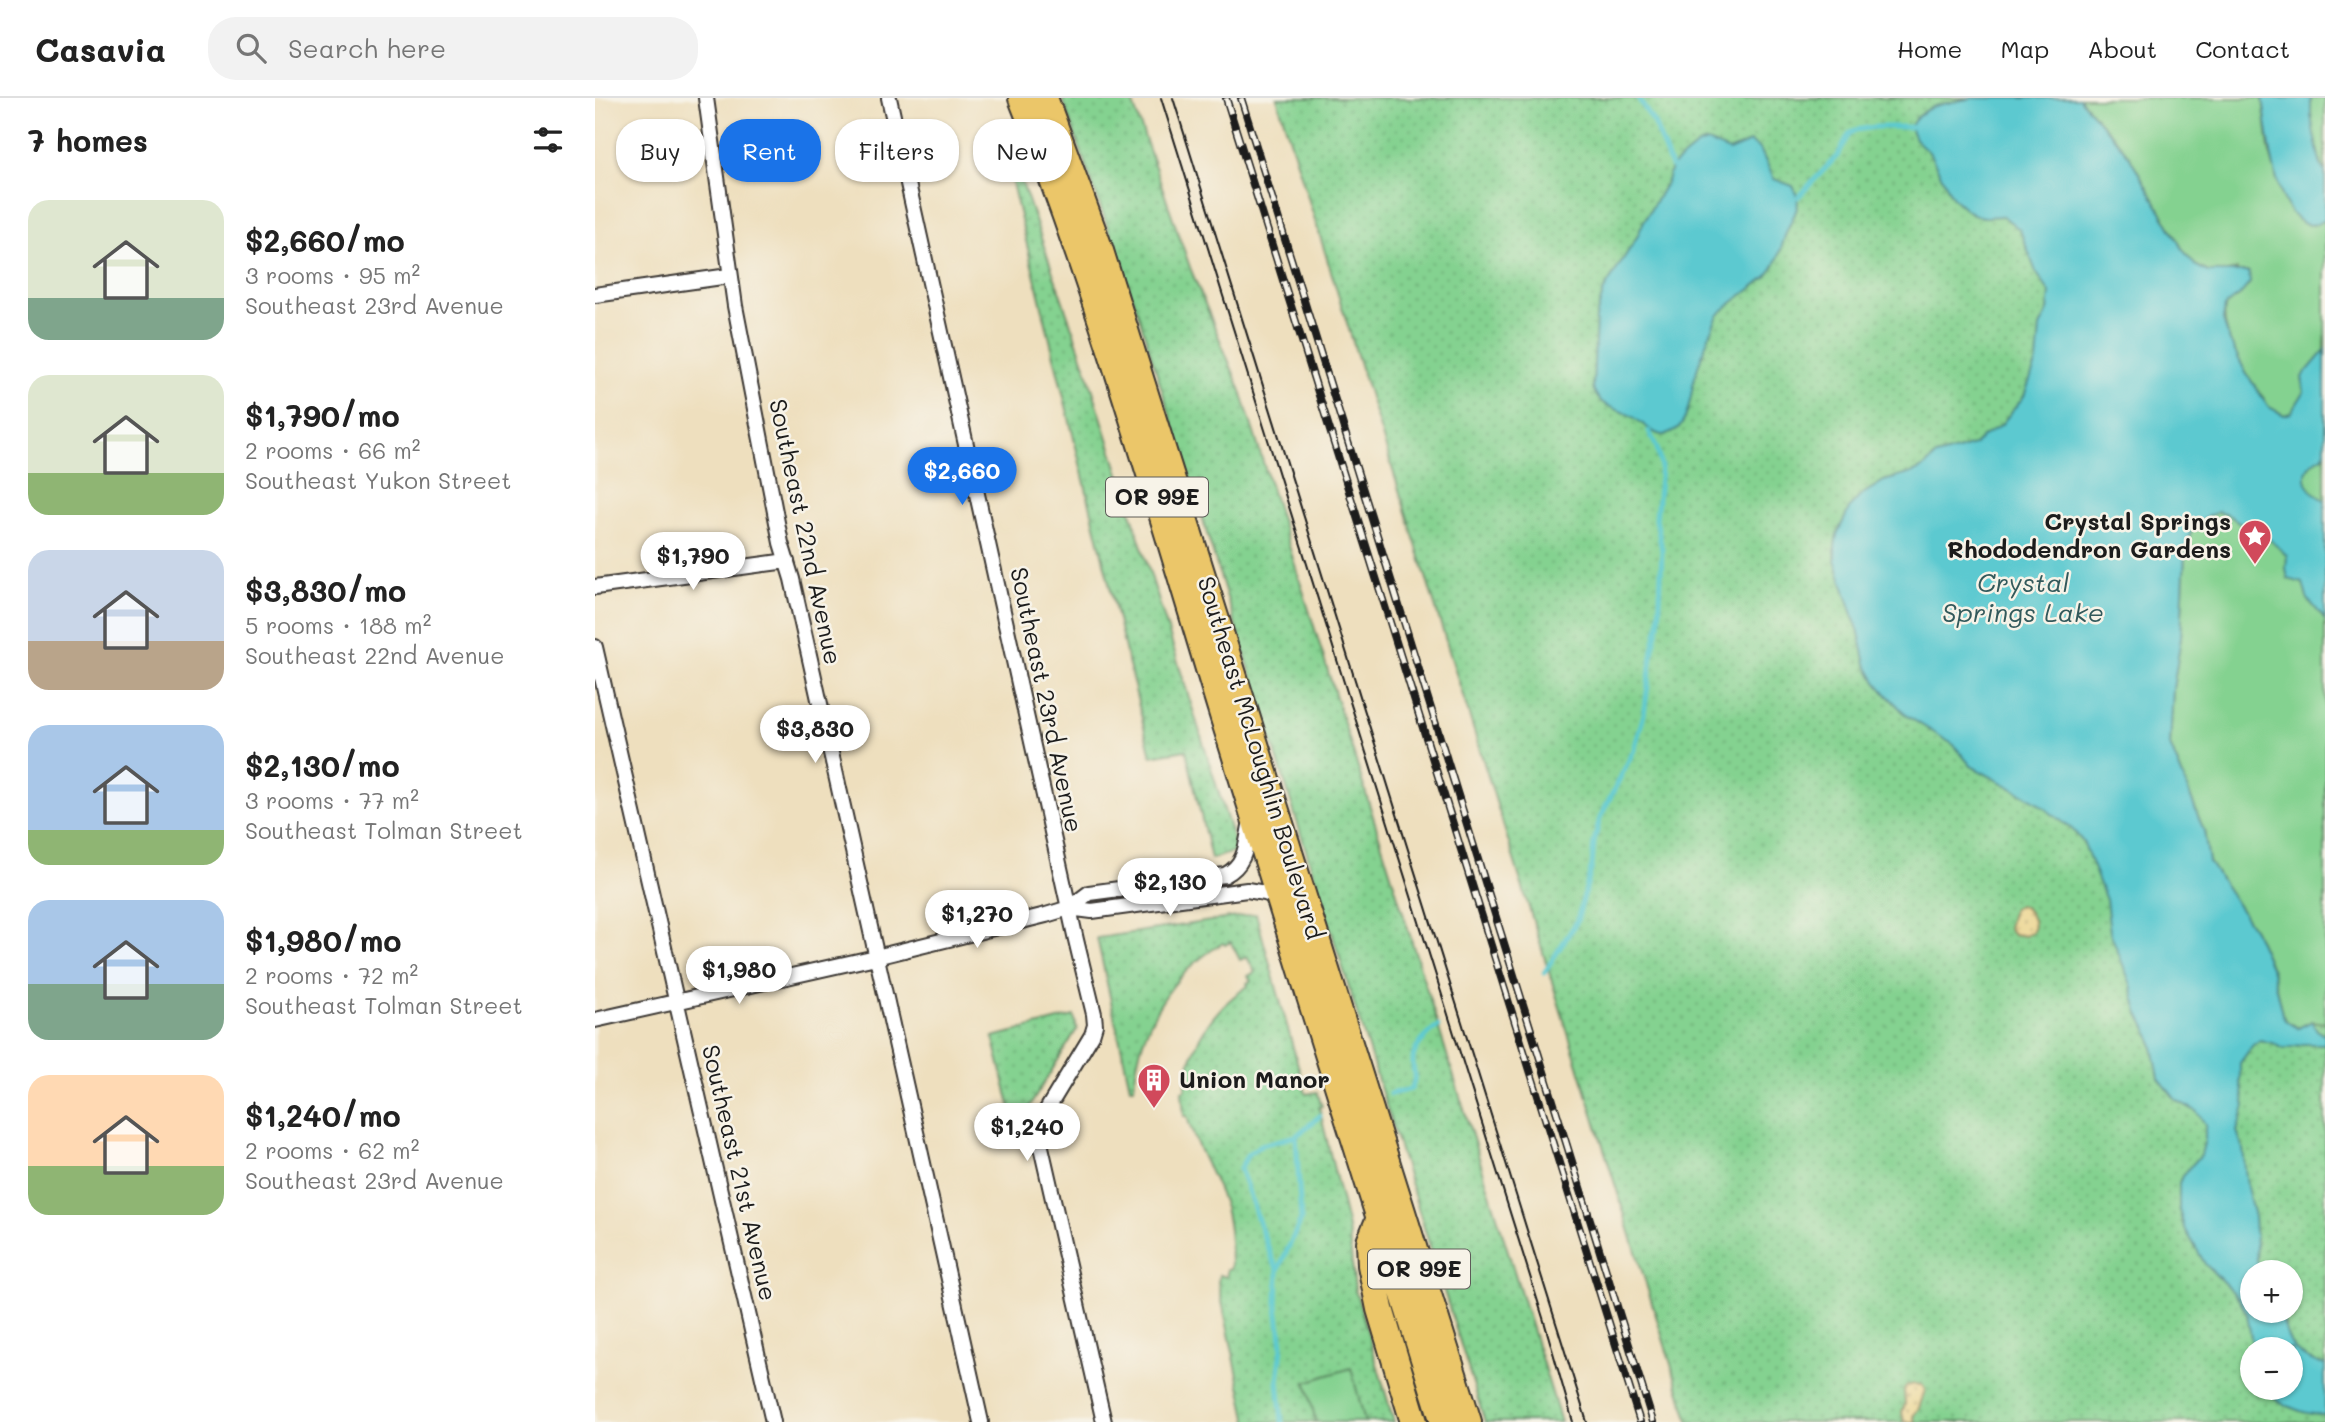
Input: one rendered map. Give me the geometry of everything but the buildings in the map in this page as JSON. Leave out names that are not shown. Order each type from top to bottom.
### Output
[{"type":"highway","name":"Southeast McLoughlin Boulevard","points":[[1022,98],[1089,281],[1280,900],[1468,1422]]},
{"type":"highway","name":"Southeast McLoughlin Boulevard","points":[[1044,98],[1099,248],[1283,829],[1356,1105],[1380,1218],[1444,1422]]},
{"type":"highway","points":[[1380,1218],[1370,1242],[1370,1265],[1380,1309],[1415,1422]]},
{"type":"street","name":"Southeast 22nd Avenue","points":[[706,98],[729,276],[768,474],[981,1422]]},
{"type":"street","name":"Southeast 23rd Avenue","points":[[889,98],[1095,1025],[1092,1035],[1043,1116],[1039,1138],[1104,1422]]},
{"type":"street","points":[[595,295],[729,276]]},
{"type":"street","points":[[595,587],[787,561]]},
{"type":"street","name":"Southeast 21st Avenue","points":[[595,647],[773,1422]]},
{"type":"street","points":[[1069,908],[1089,893],[1225,875],[1235,870],[1242,860],[1253,813]]},
{"type":"street","points":[[595,1020],[876,957],[1069,908],[1092,911],[1247,890],[1265,893],[1280,900]]},
{"type":"green space","points":[[1062,98],[1131,98],[1191,270],[1241,391],[1561,1422],[1485,1422],[1137,310],[1072,126],[1072,119],[1069,119]]},
{"type":"green space","points":[[1277,98],[2079,98],[2148,191],[2195,265],[2312,1021],[2325,1023],[2325,1422],[1689,1422]]},
{"type":"green space","name":"Crystal Springs Rhododendron Gardens","points":[[2079,98],[2263,98],[2269,149],[2281,192],[2305,223],[2313,225],[2325,220],[2325,1023],[2312,1021],[2299,1028],[2285,1020],[2272,971],[2254,930],[2209,862],[2204,831],[2170,745],[2173,689],[2181,637],[2185,551],[2192,528],[2206,517],[2265,400],[2236,356],[2226,331],[2225,306],[2240,295],[2237,270],[2208,272],[2195,265],[2183,250],[2128,154]]},
{"type":"green space","points":[[2311,98],[2325,98],[2325,172],[2313,136]]},
{"type":"green space","points":[[1012,182],[1022,182],[1086,368],[1237,851],[1211,859],[1186,750],[1151,756]]},
{"type":"green space","points":[[1256,914],[1306,1094],[1317,1092],[1322,1106],[1319,1107],[1348,1228],[1355,1289],[1394,1422],[1248,1422],[1218,1283],[1219,1275],[1227,1277],[1227,1269],[1231,1269],[1227,1216],[1187,1116],[1184,1116],[1182,1091],[1185,1090],[1191,1058],[1204,1030],[1223,1006],[1248,986],[1247,983],[1251,981],[1248,976],[1255,972],[1247,957],[1240,960],[1231,942],[1225,945],[1223,943],[1204,956],[1173,986],[1150,1023],[1137,1065],[1134,1087],[1130,1087],[1097,938]]},
{"type":"green space","points":[[1074,1016],[1077,1029],[1027,1111],[1020,1145],[993,1037]]},
{"type":"green space","points":[[1351,1368],[1365,1422],[1316,1422],[1306,1382]]},
{"type":"sand","points":[[2019,905],[2029,912],[2033,919],[2033,931],[2025,936],[2013,934],[2008,928],[2013,908]]},
{"type":"sand","points":[[1914,1384],[1922,1385],[1925,1390],[1913,1416],[1915,1422],[1904,1422],[1904,1390]]},
{"type":"water","name":"Crystal Springs Lake","points":[[1971,98],[2079,98],[2128,154],[2183,250],[2195,265],[2208,272],[2249,272],[2250,283],[2225,306],[2223,320],[2246,373],[2269,407],[2284,415],[2291,413],[2304,392],[2302,377],[2325,350],[2325,450],[2323,456],[2310,466],[2306,478],[2311,490],[2325,500],[2325,620],[2307,598],[2303,583],[2288,579],[2287,556],[2270,539],[2230,516],[2218,512],[2206,517],[2192,528],[2185,551],[2181,637],[2173,689],[2170,745],[2204,831],[2209,862],[2254,930],[2272,971],[2285,1020],[2298,1028],[2312,1021],[2317,1030],[2325,1035],[2325,1044],[2303,1044],[2284,1049],[2260,1040],[2240,1063],[2240,1083],[2245,1106],[2237,1131],[2243,1149],[2247,1187],[2254,1217],[2257,1260],[2240,1260],[2240,1301],[2205,1264],[2184,1227],[2179,1210],[2179,1183],[2201,1155],[2205,1124],[2196,1111],[2176,1100],[2159,1078],[2151,1037],[2138,1012],[2131,985],[2110,932],[2106,900],[2083,842],[2073,830],[2034,800],[1971,766],[1954,745],[1907,716],[1887,695],[1866,664],[1859,633],[1835,560],[1837,534],[1850,507],[1861,495],[1884,481],[1923,468],[1936,456],[1974,445],[2001,425],[2024,396],[2037,361],[2040,327],[2048,311],[2050,293],[2036,272],[2020,230],[2003,216],[1976,215],[1953,198],[1929,152],[1915,139],[1910,127],[1922,112],[1945,103]]},
{"type":"water","points":[[2263,98],[2311,98],[2314,135],[2325,172],[2325,220],[2308,225],[2295,218],[2285,202],[2271,156]]},
{"type":"water","points":[[1707,142],[1729,151],[1750,142],[1760,149],[1774,179],[1793,186],[1797,207],[1772,270],[1718,316],[1699,364],[1682,423],[1672,432],[1660,435],[1633,417],[1603,403],[1595,394],[1596,317],[1604,290],[1637,237],[1667,181],[1671,167],[1698,145]]},
{"type":"water","name":"Crystal Springs Lake","points":[[2249,1323],[2284,1323],[2288,1337],[2251,1337]]},
{"type":"water","name":"Crystal Springs Lake","points":[[2303,1356],[2325,1365],[2325,1415],[2291,1408],[2279,1400],[2303,1400]]},
{"type":"waterway","points":[[1638,98],[1654,123],[1671,167]]},
{"type":"waterway","points":[[1798,197],[1838,155],[1849,134],[1855,130],[1910,127]]},
{"type":"waterway","points":[[1544,973],[1577,921],[1592,866],[1600,818],[1634,750],[1644,714],[1659,625],[1662,550],[1656,519],[1661,467],[1657,448],[1649,431]]},
{"type":"waterway","points":[[1390,1094],[1411,1089],[1415,1051],[1438,1026]]},
{"type":"waterway","points":[[1282,1422],[1278,1381],[1282,1346],[1277,1306],[1278,1270],[1301,1220],[1296,1136],[1320,1116]]},
{"type":"waterway","points":[[1278,1270],[1240,1169],[1248,1154],[1261,1145],[1296,1136]]},
{"type":"tram line","points":[[1161,98],[1544,1321],[1573,1422]]},
{"type":"tram line","points":[[1173,98],[1587,1422]]},
{"type":"railway","points":[[1226,98],[1640,1422]]},
{"type":"railway","points":[[1241,98],[1653,1422]]},
{"type":"place","name":"Crystal Springs Rhododendron Gardens","points":[[2255,566]]},
{"type":"place","name":"Union Manor","points":[[1154,1110]]}]
